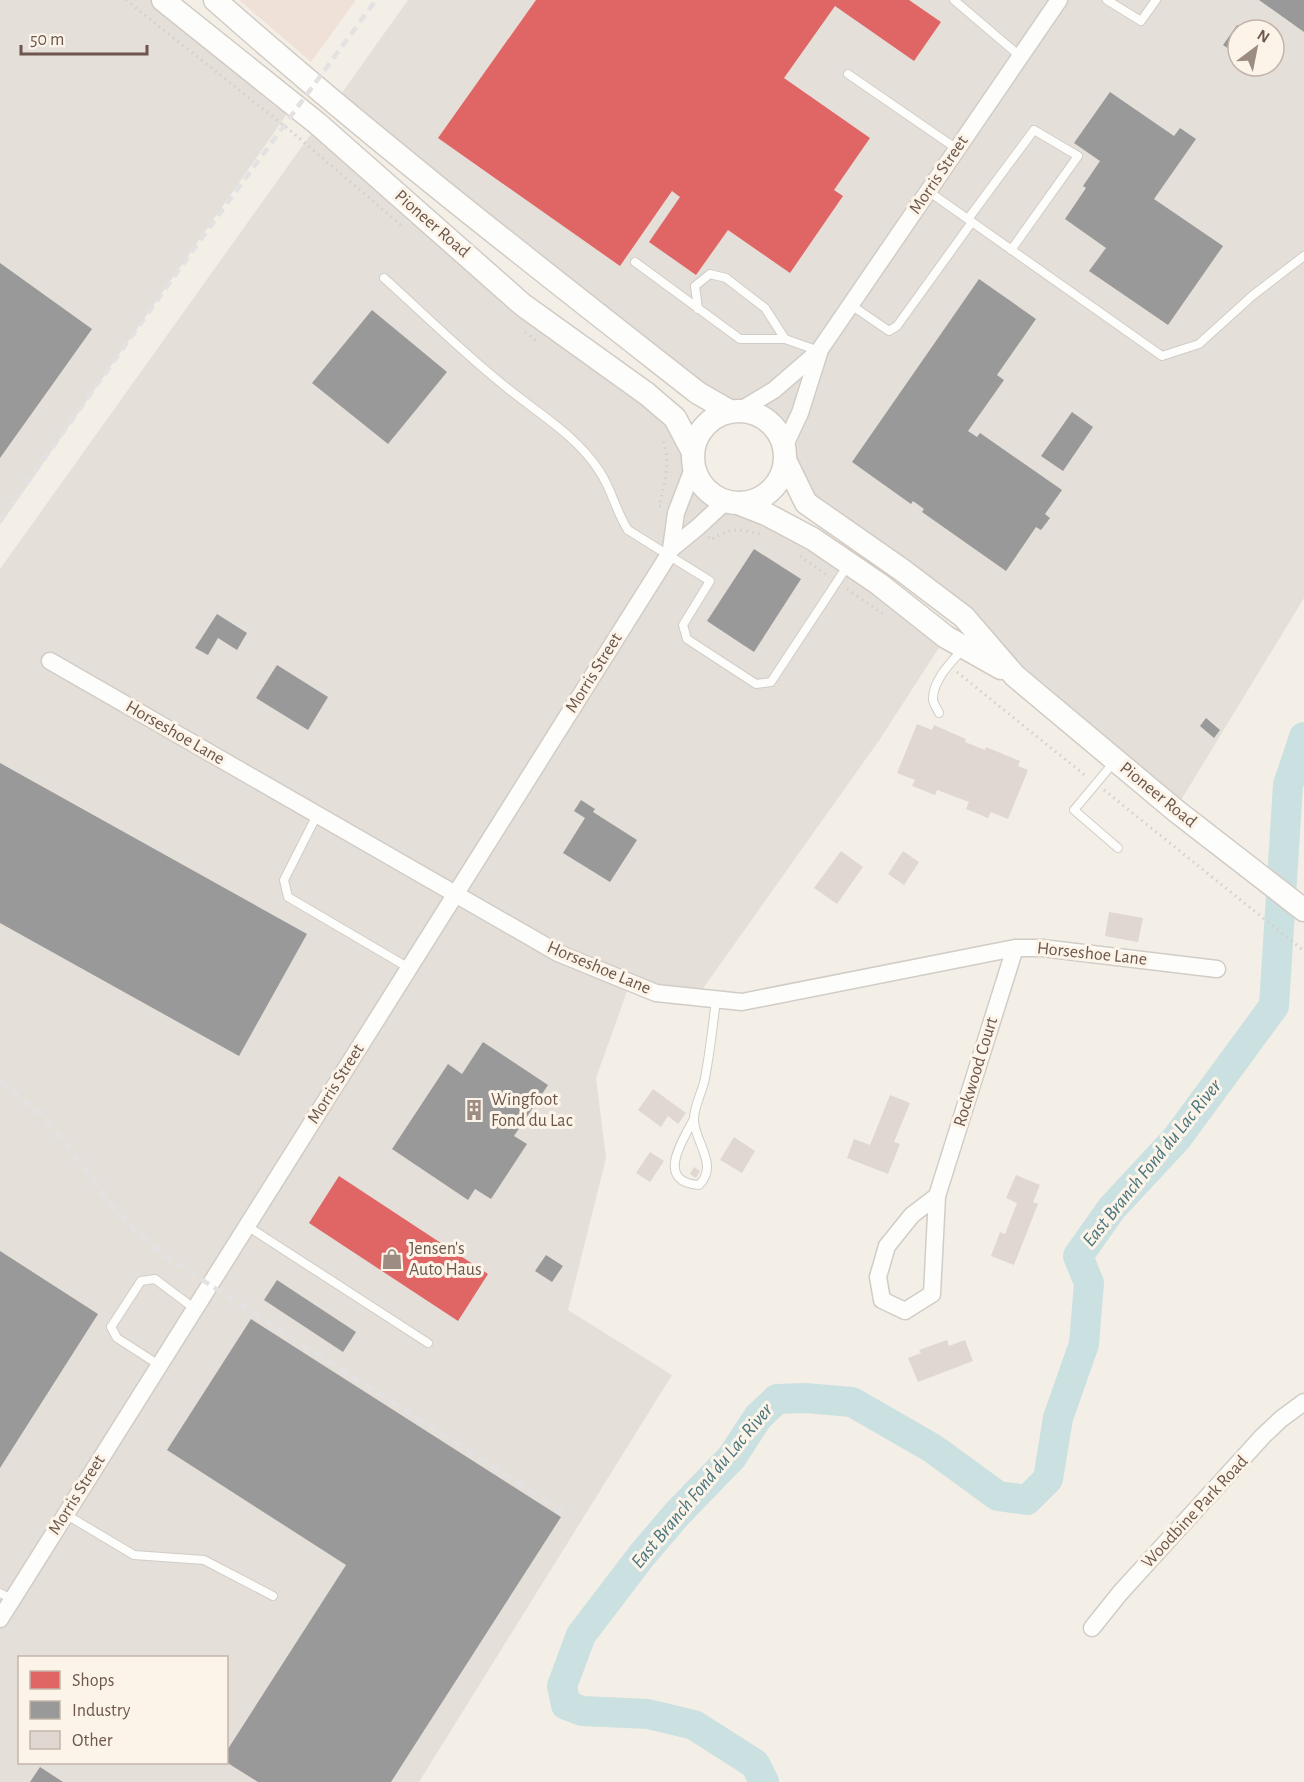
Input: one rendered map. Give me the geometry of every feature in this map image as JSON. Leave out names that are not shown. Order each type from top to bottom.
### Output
[{"type":"main road","name":"Pioneer Road","points":[[163,0],[318,124],[522,305],[648,394],[675,418],[694,459]]},
{"type":"main road","name":"Pioneer Road","points":[[215,0],[325,96],[479,221],[698,393],[735,412]]},
{"type":"main road","points":[[735,412],[752,413],[763,418],[774,428],[784,454],[782,474],[770,491],[752,501],[732,502],[707,490],[696,474],[694,459],[697,438],[705,426],[717,417],[735,412]]},
{"type":"main road","name":"Pioneer Road","points":[[784,454],[806,503],[902,570],[964,617],[970,640]]},
{"type":"main road","name":"Pioneer Road","points":[[732,502],[766,514],[813,539],[879,584],[946,637],[970,640],[1175,810],[1304,910]]},
{"type":"street","name":"Morris Street","points":[[735,412],[774,390],[819,351],[1059,0]]},
{"type":"street","name":"Morris Street","points":[[784,454],[800,413],[819,351]]},
{"type":"street","name":"Morris Street","points":[[669,553],[676,513],[694,459]]},
{"type":"street","name":"Morris Street","points":[[0,1619],[6,1596],[65,1514],[669,553],[698,527],[732,502]]},
{"type":"street","name":"Horseshoe Lane","points":[[50,661],[558,953],[656,993],[742,1002],[1015,948],[1042,948],[1217,969]]},
{"type":"street","name":"Rockwood Court","points":[[937,1196],[912,1215],[887,1246],[878,1277],[882,1300],[905,1311],[932,1294],[937,1196],[1015,948]]},
{"type":"street","name":"Woodbine Park Road","points":[[1092,1628],[1127,1586],[1268,1432],[1304,1402]]},
{"type":"lane","points":[[954,0],[1021,57]]},
{"type":"lane","points":[[1107,0],[1141,21],[1156,0]]},
{"type":"lane","points":[[848,74],[957,149]]},
{"type":"lane","points":[[851,305],[889,331],[897,326],[1034,130],[1078,156],[1011,250]]},
{"type":"lane","points":[[928,191],[1162,356],[1199,344],[1252,296],[1304,256]]},
{"type":"lane","points":[[635,262],[740,339],[785,339],[819,351]]},
{"type":"lane","points":[[698,309],[695,286],[710,274],[726,278],[765,308],[785,339]]},
{"type":"lane","points":[[384,278],[500,383],[573,441],[600,471],[620,518],[628,530],[669,553],[710,581],[683,625],[687,639],[756,684],[771,682],[849,564]]},
{"type":"lane","points":[[939,713],[933,701],[935,688],[970,640]]},
{"type":"lane","points":[[1115,760],[1074,810],[1118,848]]},
{"type":"lane","points":[[317,815],[284,880],[288,897],[409,968]]},
{"type":"lane","points":[[694,1119],[705,1152],[707,1175],[699,1185],[683,1182],[679,1178],[675,1168],[675,1159],[694,1119],[705,1080],[717,998]]},
{"type":"lane","points":[[247,1227],[428,1343]]},
{"type":"lane","points":[[159,1365],[117,1338],[111,1327],[141,1281],[155,1279],[195,1309]]},
{"type":"lane","points":[[65,1514],[134,1556],[204,1560],[273,1596]]},
{"type":"path","points":[[1247,904],[1304,951]]},
{"type":"shaded area","points":[[0,0],[163,0],[294,104],[0,525]]},
{"type":"shaded area","points":[[239,0],[356,0],[311,62]]},
{"type":"shaded area","points":[[408,0],[1304,0],[1304,598],[1175,810],[964,617],[806,503],[781,438],[774,428],[763,418],[752,413],[741,412],[334,104]]},
{"type":"shaded area","points":[[318,124],[647,394],[702,484],[714,496],[738,503],[946,637],[880,739],[697,997],[630,983],[596,1078],[606,1158],[568,1310],[672,1375],[419,1782],[0,1782],[0,569]]},
{"type":"building: Shops","points":[[536,0],[909,0],[941,22],[914,61],[835,6],[784,78],[870,138],[834,190],[843,196],[790,273],[728,230],[696,275],[649,242],[680,197],[672,191],[620,266],[438,138]]},
{"type":"building: Shops","points":[[339,1176],[488,1274],[458,1321],[309,1223]]},
{"type":"building: Industry","points":[[1259,0],[1304,0],[1304,32]]},
{"type":"building: Industry","points":[[1110,92],[1174,136],[1180,128],[1196,139],[1154,199],[1223,246],[1168,325],[1089,271],[1106,248],[1065,219],[1086,188],[1083,186],[1100,161],[1074,143]]},
{"type":"building: Industry","points":[[0,263],[92,329],[0,458]]},
{"type":"building: Industry","points":[[979,279],[1036,319],[997,375],[1004,380],[968,431],[977,437],[980,433],[1062,490],[1045,514],[1050,518],[1041,530],[1036,527],[1006,571],[922,512],[924,509],[913,501],[911,504],[852,462]]},
{"type":"building: Industry","points":[[372,310],[447,372],[388,444],[312,383]]},
{"type":"building: Industry","points":[[1072,412],[1093,427],[1063,471],[1041,456]]},
{"type":"building: Industry","points":[[754,549],[801,579],[754,652],[707,621]]},
{"type":"building: Industry","points":[[217,614],[247,633],[237,650],[218,638],[208,655],[195,648]]},
{"type":"building: Industry","points":[[277,665],[328,697],[308,730],[256,698]]},
{"type":"building: Industry","points":[[1206,718],[1220,730],[1214,738],[1200,726]]},
{"type":"building: Industry","points":[[0,763],[307,934],[239,1056],[0,923]]},
{"type":"building: Industry","points":[[581,800],[595,809],[593,812],[637,840],[610,882],[563,853],[585,818],[574,811]]},
{"type":"building: Industry","name":"Wingfoot Fond du Lac","points":[[483,1042],[548,1085],[514,1136],[527,1144],[491,1199],[475,1189],[468,1200],[392,1149],[448,1064],[462,1074]]},
{"type":"building: Industry","points":[[0,1251],[98,1314],[0,1468]]},
{"type":"building: Industry","points":[[546,1255],[563,1266],[552,1282],[535,1271]]},
{"type":"building: Industry","points":[[277,1280],[356,1332],[343,1352],[264,1300]]},
{"type":"building: Industry","points":[[251,1319],[561,1517],[391,1782],[258,1782],[228,1763],[228,1749],[346,1565],[167,1450]]},
{"type":"building: Industry","points":[[40,1767],[63,1782],[30,1782]]},
{"type":"building: Other","points":[[917,724],[932,730],[934,725],[966,739],[965,742],[985,750],[986,747],[1020,761],[1018,766],[1028,770],[1008,819],[991,812],[988,818],[966,809],[969,802],[937,790],[935,795],[912,786],[915,780],[897,773]]},
{"type":"building: Other","points":[[841,851],[863,867],[837,904],[814,888]]},
{"type":"building: Other","points":[[903,851],[919,862],[904,885],[888,874]]},
{"type":"building: Other","points":[[1109,912],[1143,918],[1138,942],[1105,936]]},
{"type":"building: Other","points":[[653,1089],[686,1113],[678,1124],[668,1116],[661,1127],[638,1110]]},
{"type":"building: Other","points":[[890,1095],[910,1103],[894,1142],[900,1144],[888,1174],[847,1158],[854,1139],[870,1145]]},
{"type":"building: Other","points":[[734,1137],[755,1151],[742,1173],[720,1160]]},
{"type":"building: Other","points":[[650,1152],[664,1161],[650,1182],[636,1173]]},
{"type":"building: Other","points":[[694,1167],[700,1171],[696,1178],[690,1174]]},
{"type":"building: Other","points":[[1016,1175],[1040,1185],[1033,1202],[1038,1204],[1014,1265],[991,1256],[1000,1232],[1005,1234],[1017,1203],[1006,1198]]},
{"type":"building: Other","points":[[947,1340],[949,1346],[965,1340],[973,1361],[918,1382],[908,1358],[921,1353],[919,1350]]},
{"type":"waterway","name":"East Branch Fond du Lac River","points":[[764,1782],[755,1764],[694,1725],[648,1714],[582,1711],[566,1705],[562,1686],[581,1635],[642,1555],[677,1514],[732,1457],[758,1417],[777,1399],[805,1398],[852,1402],[932,1448],[998,1496],[1027,1500],[1048,1479],[1058,1418],[1084,1344],[1089,1283],[1078,1256],[1112,1208],[1177,1138],[1274,1006],[1288,785],[1304,737]]},
{"type":"railway","points":[[0,521],[193,250],[376,0]]},
{"type":"railway","points":[[0,1081],[42,1115],[82,1164],[111,1205],[165,1256],[562,1511]]},
{"type":"place","name":"Wingfoot Fond du Lac","points":[[474,1110]]},
{"type":"place","name":"Jensen's Auto Haus","points":[[392,1259]]}]
